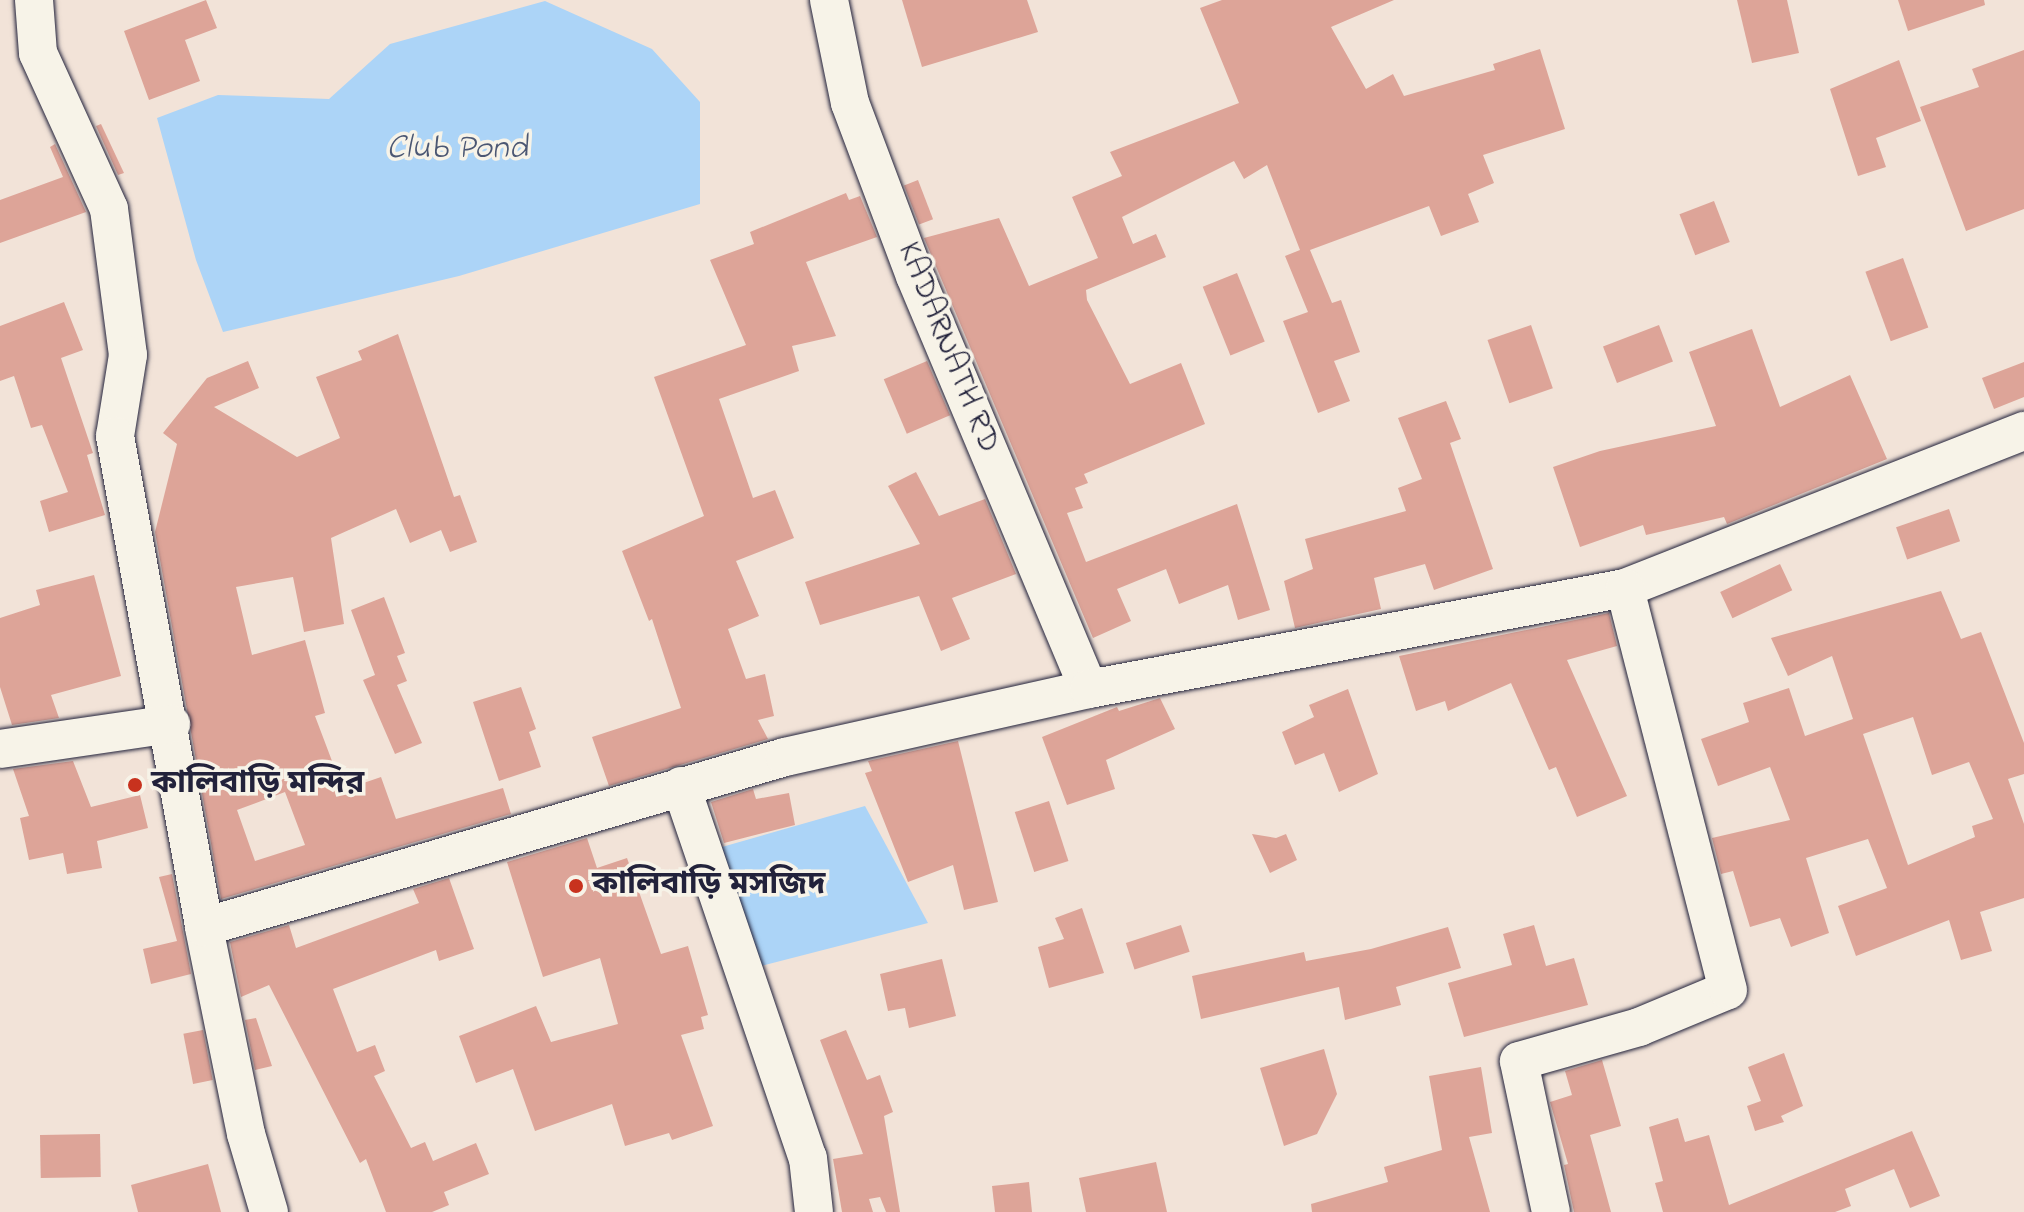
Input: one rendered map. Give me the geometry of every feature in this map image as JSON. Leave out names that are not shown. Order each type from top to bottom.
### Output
[{"type":"street","points":[[34,0],[38,53],[109,209],[128,355],[115,436],[171,724],[204,927],[246,1134],[269,1212]]},
{"type":"street","name":"KADARNATH RD","points":[[829,0],[850,103],[915,276],[1089,689]]},
{"type":"street","points":[[204,927],[785,757],[1089,689],[1625,588],[2024,431]]},
{"type":"street","points":[[1551,1212],[1519,1061],[1639,1027],[1728,990],[1625,588]]},
{"type":"street","points":[[0,749],[171,724]]},
{"type":"street","points":[[681,786],[808,1158],[814,1212]]},
{"type":"water","name":"Club Pond","points":[[545,1],[652,49],[700,102],[700,204],[459,276],[223,332],[196,260],[157,118],[218,95],[329,99],[390,44]]},
{"type":"water","points":[[865,806],[928,923],[757,967],[722,847]]},
{"type":"building","points":[[206,0],[217,28],[185,40],[200,81],[149,100],[124,31]]},
{"type":"building","points":[[902,0],[1027,0],[1038,32],[922,67]]},
{"type":"building","points":[[1222,0],[1394,0],[1331,27],[1366,89],[1393,74],[1404,96],[1495,70],[1493,64],[1540,49],[1565,129],[1483,155],[1494,183],[1468,194],[1479,222],[1441,236],[1429,206],[1310,250],[1332,303],[1341,300],[1360,352],[1334,361],[1350,401],[1318,413],[1283,321],[1308,312],[1285,256],[1300,250],[1267,165],[1244,179],[1234,161],[1122,217],[1133,244],[1156,234],[1166,257],[1086,290],[1087,300],[1130,384],[1181,363],[1205,424],[1084,474],[1088,483],[1075,488],[1083,508],[1067,513],[1086,562],[1237,504],[1270,610],[1238,620],[1228,585],[1179,604],[1166,569],[1117,589],[1131,621],[1093,638],[924,238],[999,218],[1029,286],[1098,258],[1072,197],[1122,176],[1110,152],[1239,103],[1200,8]]},
{"type":"building","points":[[1737,0],[1787,0],[1799,53],[1752,63]]},
{"type":"building","points":[[1898,0],[1984,0],[1985,5],[1908,31]]},
{"type":"building","points":[[2024,50],[2024,209],[1966,231],[1920,107],[1979,87],[1972,69]]},
{"type":"building","points":[[1899,60],[1921,121],[1876,138],[1886,167],[1858,176],[1830,89]]},
{"type":"building","points":[[101,124],[124,173],[118,175],[96,126]]},
{"type":"building","points":[[55,144],[86,212],[0,243],[0,200],[63,177],[50,147]]},
{"type":"building","points":[[918,180],[933,219],[919,225],[904,185]]},
{"type":"building","points":[[846,193],[849,200],[860,196],[877,237],[806,262],[836,336],[792,346],[799,371],[719,399],[753,498],[775,490],[794,538],[736,561],[759,616],[728,629],[746,679],[765,674],[774,716],[758,720],[768,739],[609,786],[592,737],[681,708],[652,619],[649,621],[622,551],[704,516],[654,377],[746,345],[710,260],[754,244],[750,232]]},
{"type":"building","points":[[1714,201],[1730,242],[1695,255],[1679,214]]},
{"type":"building","points":[[1903,258],[1928,328],[1891,341],[1865,272]]},
{"type":"building","points":[[1237,273],[1265,342],[1230,355],[1203,287]]},
{"type":"building","points":[[64,302],[83,350],[61,358],[93,453],[87,455],[105,515],[49,532],[40,501],[68,492],[42,425],[31,428],[14,376],[0,381],[0,326]]},
{"type":"building","points":[[1531,325],[1553,388],[1509,403],[1488,340]]},
{"type":"building","points":[[1659,325],[1673,361],[1617,383],[1603,347]]},
{"type":"building","points":[[1752,329],[1780,407],[1850,375],[1887,459],[1727,524],[1724,517],[1646,535],[1643,525],[1580,547],[1553,467],[1600,451],[1716,426],[1689,352]]},
{"type":"building","points":[[398,334],[454,497],[460,495],[477,542],[450,552],[441,530],[410,543],[396,509],[331,538],[344,624],[304,632],[293,577],[236,587],[252,655],[305,640],[325,713],[315,716],[343,790],[381,777],[396,819],[503,788],[511,814],[221,899],[155,532],[177,444],[163,433],[207,378],[248,361],[259,388],[214,407],[297,457],[340,438],[316,377],[362,360],[358,351]],"holes":[[[285,792],[305,845],[255,861],[237,810]]]},
{"type":"building","points":[[927,361],[950,415],[907,434],[884,379]]},
{"type":"building","points":[[2024,362],[2024,397],[1994,409],[1982,378]]},
{"type":"building","points":[[1446,401],[1461,439],[1450,443],[1493,569],[1434,590],[1425,564],[1374,578],[1381,609],[1295,628],[1284,581],[1313,569],[1305,539],[1406,511],[1398,488],[1422,479],[1398,418]]},
{"type":"building","points":[[916,472],[939,516],[985,499],[1016,574],[952,598],[970,639],[941,651],[919,596],[820,625],[805,582],[920,544],[888,486]]},
{"type":"building","points":[[1949,509],[1960,541],[1907,559],[1896,527]]},
{"type":"building","points":[[1780,564],[1792,590],[1732,618],[1720,592]]},
{"type":"building","points":[[94,575],[121,676],[51,695],[59,718],[12,725],[0,687],[0,618],[40,605],[36,590]]},
{"type":"building","points":[[1941,591],[1961,639],[1981,632],[2024,743],[2024,774],[2008,779],[2024,824],[2024,898],[1980,912],[1992,951],[1961,960],[1949,920],[1856,956],[1838,906],[1887,888],[1868,839],[1806,858],[1829,933],[1791,947],[1780,918],[1750,927],[1733,871],[1721,874],[1712,838],[1790,820],[1770,767],[1718,786],[1701,739],[1749,722],[1743,703],[1789,688],[1805,736],[1853,719],[1832,656],[1788,676],[1771,638]],"holes":[[[1913,717],[1932,775],[1969,762],[1993,819],[1972,826],[1975,837],[1908,865],[1863,734]]]},
{"type":"building","points":[[384,597],[405,653],[397,656],[407,681],[397,685],[422,743],[395,754],[363,680],[375,675],[351,610]]},
{"type":"building","points":[[1609,613],[1617,646],[1567,660],[1627,796],[1577,817],[1556,767],[1549,770],[1511,683],[1448,711],[1445,701],[1416,711],[1399,656]]},
{"type":"building","points":[[521,687],[536,729],[529,732],[541,767],[499,781],[473,702]]},
{"type":"building","points":[[1348,689],[1378,774],[1339,792],[1324,753],[1295,765],[1282,732],[1314,717],[1309,705]]},
{"type":"building","points":[[1160,698],[1175,729],[1106,760],[1115,789],[1067,805],[1042,737],[1117,707],[1119,711]]},
{"type":"building","points":[[958,741],[998,902],[964,910],[953,865],[908,882],[865,773],[872,771],[868,761]]},
{"type":"building","points":[[73,761],[91,807],[140,795],[148,828],[97,841],[102,868],[67,874],[63,853],[29,860],[20,818],[29,816],[13,769]]},
{"type":"building","points":[[753,789],[756,799],[789,793],[795,825],[724,843],[711,802]]},
{"type":"building","points":[[1049,801],[1068,861],[1034,872],[1015,812]]},
{"type":"building","points":[[1252,834],[1276,838],[1286,834],[1297,860],[1270,873]]},
{"type":"building","points":[[587,838],[597,868],[627,858],[661,954],[688,946],[708,1015],[701,1017],[704,1029],[681,1035],[713,1126],[672,1140],[669,1133],[625,1146],[612,1104],[535,1131],[513,1069],[476,1083],[459,1036],[536,1006],[551,1042],[618,1024],[600,958],[543,977],[507,862]]},
{"type":"building","points":[[172,874],[191,974],[151,984],[143,949],[177,941],[159,877]]},
{"type":"building","points":[[449,878],[474,949],[439,961],[436,950],[333,989],[357,1052],[375,1045],[385,1071],[374,1076],[411,1148],[425,1142],[433,1161],[476,1143],[489,1174],[444,1192],[449,1205],[432,1212],[386,1212],[366,1159],[360,1163],[269,985],[241,997],[230,942],[289,925],[296,948],[419,903],[413,889]]},
{"type":"building","points":[[1082,908],[1104,973],[1049,988],[1038,947],[1064,939],[1055,918]]},
{"type":"building","points":[[1181,925],[1190,952],[1134,970],[1126,943]]},
{"type":"building","points":[[1534,925],[1546,966],[1574,958],[1588,1005],[1464,1037],[1448,983],[1512,965],[1503,934]]},
{"type":"building","points":[[1448,927],[1461,968],[1396,987],[1401,1005],[1345,1020],[1339,987],[1201,1019],[1192,976],[1304,952],[1306,961],[1371,949]]},
{"type":"building","points":[[942,959],[956,1016],[909,1028],[905,1008],[888,1011],[880,974]]},
{"type":"building","points":[[256,1018],[272,1066],[255,1070],[245,1020]]},
{"type":"building","points":[[203,1030],[213,1080],[193,1084],[183,1034]]},
{"type":"building","points":[[846,1030],[867,1080],[880,1075],[893,1112],[884,1116],[900,1212],[886,1212],[880,1197],[869,1199],[873,1212],[842,1212],[833,1159],[863,1154],[820,1040]]},
{"type":"building","points":[[1324,1049],[1337,1094],[1317,1134],[1284,1146],[1260,1068]]},
{"type":"building","points":[[1784,1053],[1803,1106],[1781,1116],[1784,1122],[1755,1131],[1747,1106],[1761,1101],[1748,1067]]},
{"type":"building","points":[[1602,1060],[1621,1126],[1590,1135],[1611,1212],[1574,1212],[1564,1165],[1568,1164],[1550,1102],[1572,1095],[1565,1071]]},
{"type":"building","points":[[1481,1067],[1492,1133],[1469,1137],[1490,1212],[1312,1212],[1311,1204],[1388,1182],[1384,1167],[1442,1150],[1429,1076]]},
{"type":"building","points":[[1678,1118],[1685,1142],[1709,1135],[1729,1205],[1912,1131],[1940,1196],[1910,1208],[1894,1169],[1845,1189],[1851,1206],[1835,1212],[1663,1212],[1655,1183],[1663,1181],[1649,1127]]},
{"type":"building","points":[[100,1134],[101,1177],[41,1178],[40,1135]]},
{"type":"building","points":[[1156,1162],[1167,1212],[1086,1212],[1079,1178]]},
{"type":"building","points":[[208,1164],[221,1212],[138,1212],[131,1185]]},
{"type":"building","points":[[1029,1182],[1032,1212],[995,1212],[992,1186]]},
{"type":"place","name":"কালিবাড়ি মন্দির","points":[[135,785]]},
{"type":"place","name":"কালিবাড়ি মসজিদ","points":[[576,886]]}]
